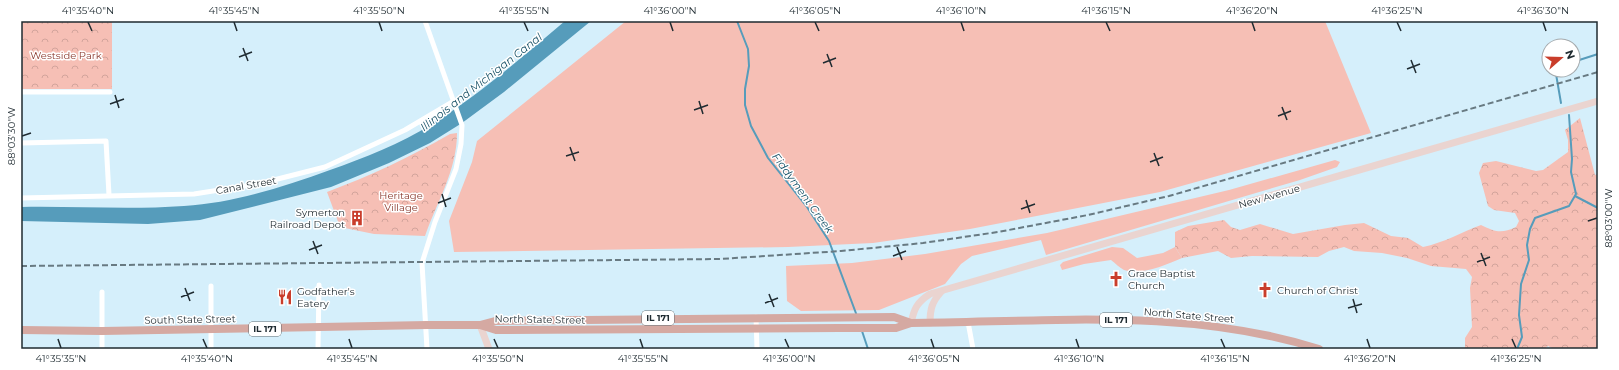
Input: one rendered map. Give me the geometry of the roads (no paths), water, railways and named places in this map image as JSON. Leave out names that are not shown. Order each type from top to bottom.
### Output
[{"type":"main road","name":"New Avenue","points":[[911,323],[914,309],[920,300],[930,294],[1598,101]]},
{"type":"main road","points":[[930,323],[930,310],[934,300],[941,292]]},
{"type":"main road","name":"North State Street","points":[[480,325],[495,321],[836,316],[894,317],[911,323]]},
{"type":"main road","name":"North State Street","points":[[480,325],[496,330],[757,329],[896,328],[911,323],[1076,320],[1176,322],[1257,333],[1319,349]]},
{"type":"main road","points":[[480,325],[489,349]]},
{"type":"main road","name":"South State Street","points":[[21,330],[102,331],[480,325]]},
{"type":"street","points":[[425,21],[462,125],[461,144],[456,169],[435,222],[422,262],[427,325],[427,349]]},
{"type":"street","points":[[21,92],[110,92]]},
{"type":"street","name":"Canal Street","points":[[21,198],[194,194],[227,190],[292,176],[325,167],[359,152],[410,127],[454,101]]},
{"type":"street","points":[[21,143],[106,141],[109,195]]},
{"type":"street","points":[[318,349],[319,285]]},
{"type":"street","points":[[211,349],[212,286]]},
{"type":"street","points":[[102,292],[102,349]]},
{"type":"street","points":[[756,317],[757,349]]},
{"type":"street","points":[[968,322],[973,349]]},
{"type":"water","name":"Illinois and Michigan Canal","points":[[565,21],[591,21],[504,92],[462,123],[430,143],[389,163],[331,187],[200,220],[148,224],[21,221],[21,207],[164,207],[221,202],[276,188],[343,165],[382,150],[407,138],[449,113],[500,75]]},
{"type":"waterway","name":"Fiddyment Creek","points":[[737,21],[748,49],[749,66],[745,89],[745,105],[751,126],[768,158],[807,207],[829,241],[857,316]]},
{"type":"waterway","points":[[1581,59],[1598,54]]},
{"type":"waterway","points":[[1557,78],[1561,103]]},
{"type":"waterway","points":[[1517,349],[1522,337],[1519,315],[1521,284],[1529,260],[1527,245],[1530,229],[1535,218],[1569,206],[1576,194],[1571,172],[1572,159],[1569,115]]},
{"type":"waterway","points":[[1575,196],[1598,208]]},
{"type":"waterway","name":"Fiddyment Creek","points":[[862,331],[868,349]]},
{"type":"railway","points":[[21,266],[720,259],[841,251],[923,243],[998,232],[1088,215],[1169,196],[1598,72]]},
{"type":"place","name":"Symerton Railroad Depot","points":[[357,218]]},
{"type":"place","name":"Grace Baptist Church","points":[[1116,279]]},
{"type":"place","name":"Church of Christ","points":[[1265,290]]},
{"type":"place","name":"Godfather's Eatery","points":[[285,297]]},
{"type":"park label","name":"Westside Park","points":[[66,55]]},
{"type":"park label","name":"Heritage Village","points":[[401,200]]}]
